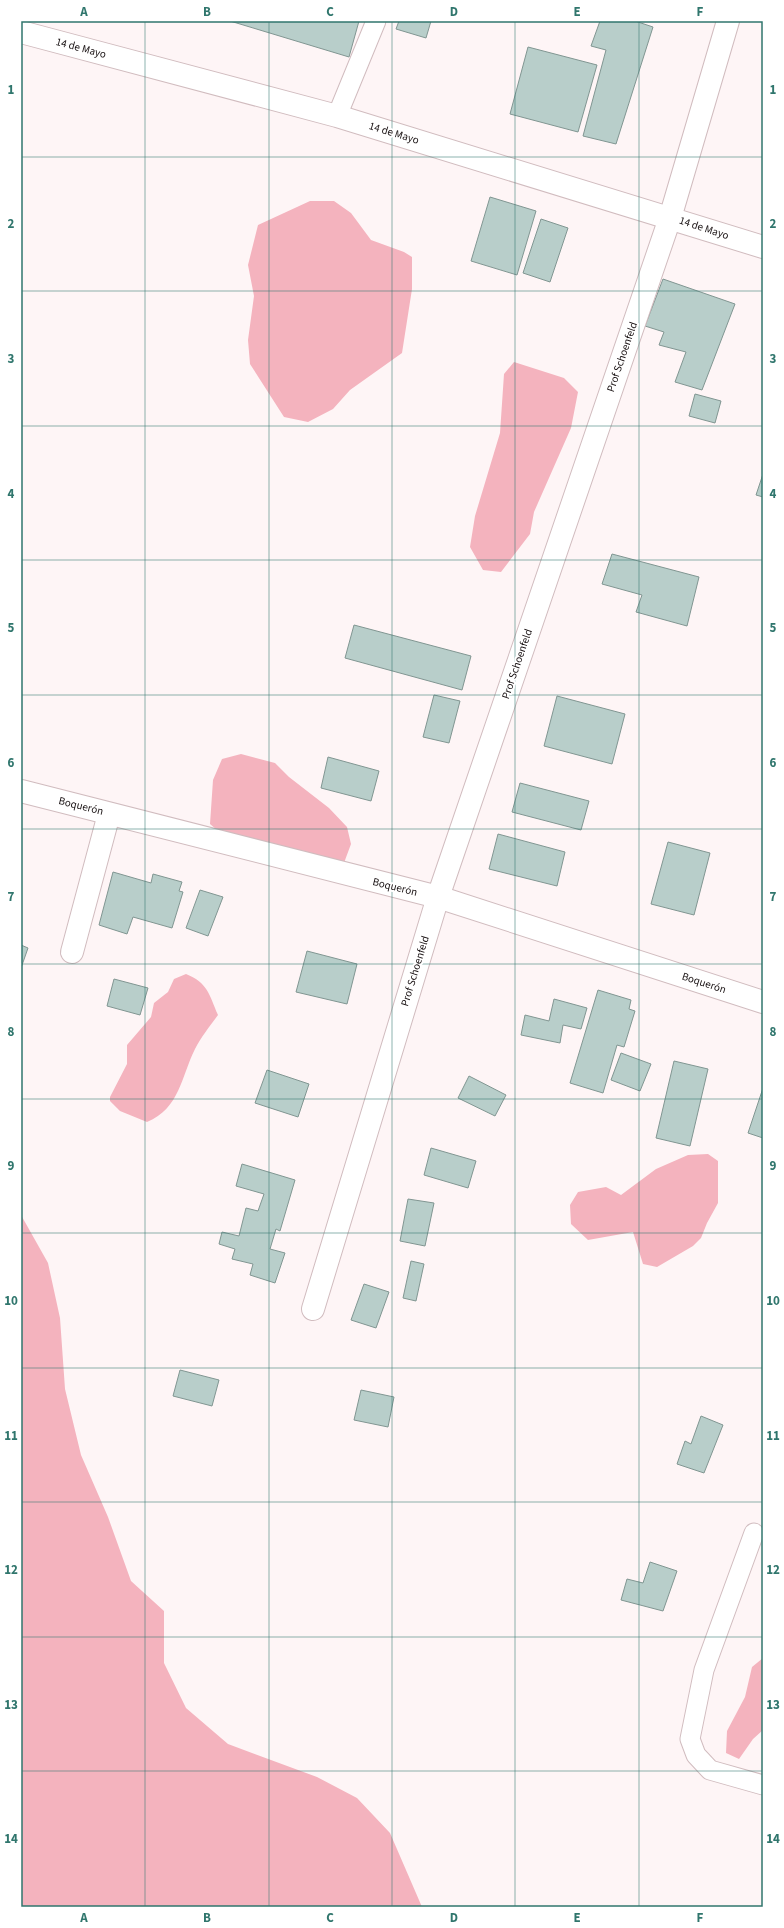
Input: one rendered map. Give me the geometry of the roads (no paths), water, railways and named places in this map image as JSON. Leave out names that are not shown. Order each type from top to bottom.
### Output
[{"type":"street","name":"Prof Schoenfeld","points":[[313,1309],[438,898],[670,218],[728,21]]},
{"type":"street","name":"14 de Mayo","points":[[21,32],[337,116],[763,247]]},
{"type":"street","name":"Boquerón","points":[[21,791],[438,898],[763,1002]]},
{"type":"street","points":[[72,952],[109,814]]},
{"type":"lane","points":[[337,116],[376,21]]},
{"type":"lane","points":[[754,1533],[704,1670],[690,1739],[696,1755],[710,1770],[763,1785]]}]
